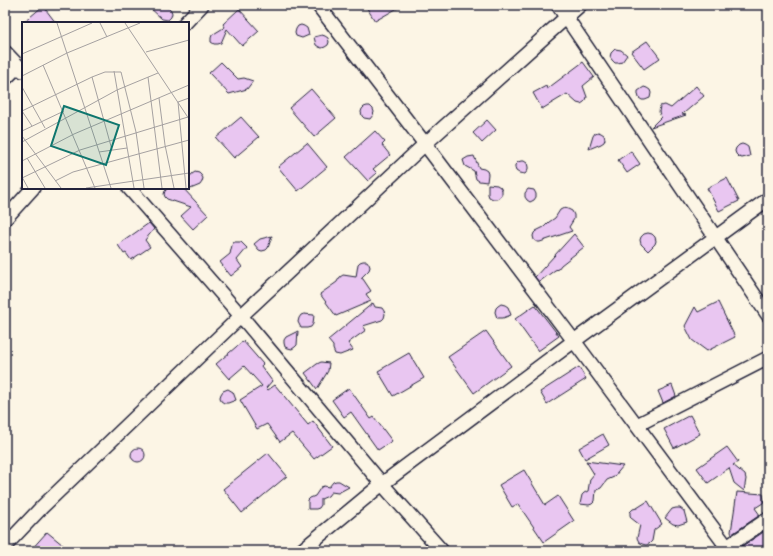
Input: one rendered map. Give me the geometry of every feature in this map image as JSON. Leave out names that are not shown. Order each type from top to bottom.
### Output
[{"type":"street","points":[[186,22],[202,5]]},
{"type":"street","points":[[318,5],[637,425],[726,550],[768,520]]},
{"type":"street","points":[[558,5],[768,315]]},
{"type":"street","points":[[5,546],[42,507],[241,316],[425,144],[580,5]]},
{"type":"street","points":[[5,52],[21,69],[5,79]]},
{"type":"street","points":[[5,219],[32,189]]},
{"type":"street","points":[[130,189],[241,316],[382,484],[442,551]]},
{"type":"street","points":[[301,551],[382,484],[768,199]]},
{"type":"street","points":[[637,425],[768,358]]},
{"type":"building","points":[[147,5],[166,5],[171,10],[171,17],[168,20],[162,19]]},
{"type":"building","points":[[365,5],[403,5],[375,21]]},
{"type":"building","points":[[43,6],[55,22],[24,22]]},
{"type":"building","points":[[239,9],[259,31],[242,46],[227,29],[221,43],[214,44],[211,42],[212,35],[225,27],[223,24]]},
{"type":"building","points":[[301,25],[307,28],[309,35],[302,38],[296,36],[295,33],[298,26]]},
{"type":"building","points":[[322,35],[328,38],[329,42],[328,45],[322,48],[316,45],[314,37]]},
{"type":"building","points":[[647,41],[660,58],[644,69],[631,52]]},
{"type":"building","points":[[615,49],[621,50],[627,55],[622,62],[615,63],[610,57],[611,53]]},
{"type":"building","points":[[221,62],[238,79],[244,78],[253,81],[247,89],[229,94],[209,73]]},
{"type":"building","points":[[583,62],[594,77],[583,86],[587,97],[586,100],[581,104],[577,103],[567,94],[542,109],[533,93],[546,86],[547,89]]},
{"type":"building","points":[[696,86],[704,96],[682,114],[686,115],[651,127],[661,117],[659,112],[660,106],[665,105],[671,108]]},
{"type":"building","points":[[644,87],[650,90],[651,93],[650,98],[642,100],[639,98],[638,91]]},
{"type":"building","points":[[311,89],[336,118],[314,137],[289,108]]},
{"type":"building","points":[[370,106],[374,112],[370,119],[364,118],[361,112],[364,107]]},
{"type":"building","points":[[241,117],[259,137],[234,158],[216,138]]},
{"type":"building","points":[[487,120],[496,130],[482,143],[473,133]]},
{"type":"building","points":[[375,131],[385,142],[382,145],[390,155],[373,169],[377,173],[368,181],[346,157]]},
{"type":"building","points":[[598,132],[604,135],[604,142],[589,149],[593,136]]},
{"type":"building","points":[[307,143],[327,167],[298,191],[278,167]]},
{"type":"building","points":[[742,144],[748,147],[750,156],[742,158],[736,154],[736,148]]},
{"type":"building","points":[[631,151],[640,164],[627,173],[618,160]]},
{"type":"building","points":[[474,156],[479,168],[487,171],[487,182],[476,179],[474,171],[465,166],[463,160]]},
{"type":"building","points":[[521,161],[527,163],[528,170],[525,174],[519,173],[515,168],[515,165]]},
{"type":"building","points":[[195,172],[199,173],[203,178],[202,182],[200,185],[188,190],[189,178]]},
{"type":"building","points":[[727,178],[739,201],[719,211],[707,188]]},
{"type":"building","points":[[488,184],[497,185],[500,187],[502,194],[500,197],[493,199],[489,197]]},
{"type":"building","points":[[167,189],[184,189],[208,215],[193,229],[181,216],[191,207],[167,199],[164,194]]},
{"type":"building","points":[[528,189],[534,190],[536,194],[534,200],[530,202],[525,197],[525,193]]},
{"type":"building","points":[[564,208],[572,211],[574,215],[574,219],[569,227],[572,231],[540,242],[534,240],[534,233],[555,218],[560,210]]},
{"type":"building","points":[[149,223],[154,229],[145,240],[150,247],[131,260],[126,253],[124,254],[118,245]]},
{"type":"building","points":[[648,233],[655,237],[656,241],[648,251],[641,244],[640,240],[644,234]]},
{"type":"building","points":[[574,234],[584,247],[558,269],[539,282],[535,277]]},
{"type":"building","points":[[272,236],[266,250],[259,250],[254,244],[260,239]]},
{"type":"building","points":[[234,242],[241,242],[247,248],[237,260],[242,267],[231,276],[227,271],[226,272],[220,262],[230,254]]},
{"type":"building","points":[[363,261],[367,261],[370,267],[361,278],[371,291],[366,294],[371,301],[336,316],[320,294],[337,282],[343,275],[356,277],[358,264]]},
{"type":"building","points":[[718,302],[735,337],[707,351],[692,340],[685,326],[695,307],[698,312]]},
{"type":"building","points":[[373,303],[375,307],[382,308],[385,314],[384,318],[363,326],[366,330],[348,343],[353,350],[340,355],[335,354],[333,346],[328,340]]},
{"type":"building","points":[[501,304],[508,307],[511,315],[503,318],[497,318],[495,312],[496,308]]},
{"type":"building","points":[[535,305],[559,336],[538,351],[515,319]]},
{"type":"building","points":[[301,315],[314,315],[313,324],[311,327],[301,328],[298,322]]},
{"type":"building","points":[[298,331],[297,345],[292,349],[285,347],[284,340],[286,337]]},
{"type":"building","points":[[486,331],[511,366],[474,393],[448,357]]},
{"type":"building","points":[[243,341],[263,364],[261,366],[272,381],[266,388],[268,390],[275,385],[308,425],[313,421],[332,446],[314,459],[292,433],[280,442],[267,424],[257,429],[240,400],[262,386],[244,366],[229,379],[216,364]]},
{"type":"building","points":[[409,353],[424,378],[393,396],[378,371]]},
{"type":"building","points":[[321,362],[329,363],[328,371],[317,389],[305,373]]},
{"type":"building","points":[[579,367],[586,379],[547,404],[540,392]]},
{"type":"building","points":[[672,385],[676,396],[663,403],[658,391]]},
{"type":"building","points":[[349,388],[371,419],[374,417],[392,441],[378,450],[351,412],[344,417],[332,400]]},
{"type":"building","points":[[228,389],[233,392],[236,400],[224,403],[221,401],[220,397],[223,391]]},
{"type":"building","points":[[690,415],[700,434],[674,448],[664,429]]},
{"type":"building","points":[[603,434],[609,445],[585,459],[579,448]]},
{"type":"building","points":[[727,447],[738,462],[733,465],[745,475],[746,479],[744,491],[734,483],[729,468],[708,483],[697,468]]},
{"type":"building","points":[[138,448],[143,450],[145,455],[143,460],[138,462],[133,460],[131,455],[133,450]]},
{"type":"building","points":[[268,453],[287,476],[242,513],[223,489]]},
{"type":"building","points":[[586,461],[623,466],[614,477],[607,480],[601,488],[596,490],[595,501],[589,505],[580,504],[582,495],[588,491],[590,479],[594,474]]},
{"type":"building","points":[[524,470],[545,505],[558,496],[574,521],[544,542],[518,504],[512,507],[499,485]]},
{"type":"building","points":[[336,481],[339,481],[349,487],[338,493],[331,492],[328,496],[321,499],[321,505],[319,508],[308,509],[308,500],[315,496],[321,487],[329,487]]},
{"type":"building","points":[[737,492],[763,494],[764,500],[763,503],[755,508],[760,515],[732,534],[731,532]]},
{"type":"building","points":[[648,501],[662,524],[654,530],[652,541],[646,545],[639,542],[637,538],[640,525],[631,518],[630,512]]},
{"type":"building","points":[[680,508],[684,511],[687,522],[678,525],[673,524],[665,518],[672,509]]},
{"type":"building","points":[[768,529],[768,551],[744,551],[741,547]]},
{"type":"building","points":[[47,532],[63,545],[57,551],[30,551]]}]
